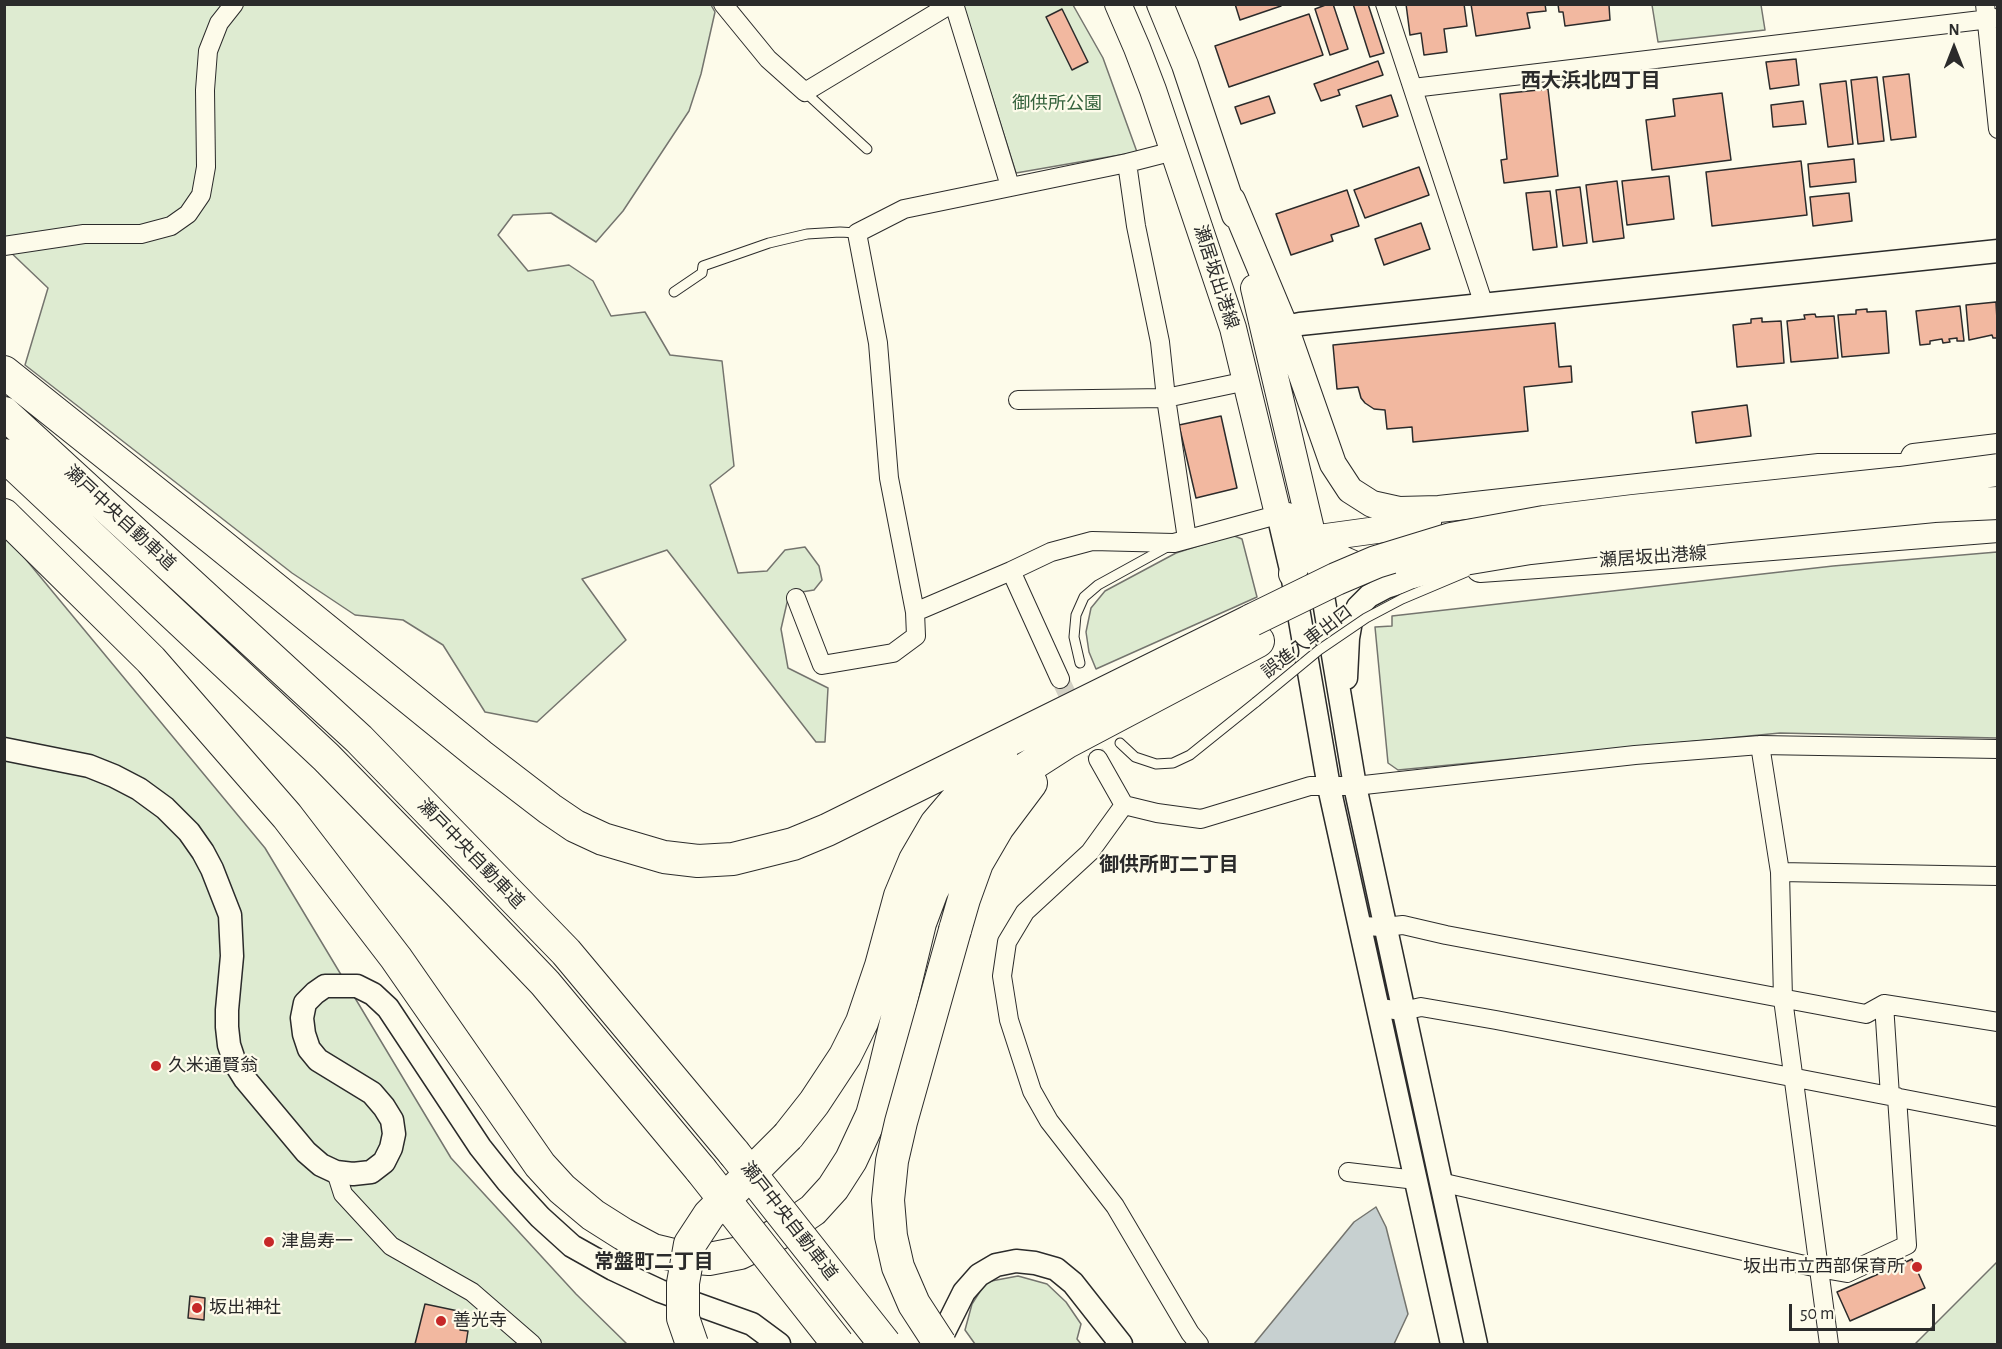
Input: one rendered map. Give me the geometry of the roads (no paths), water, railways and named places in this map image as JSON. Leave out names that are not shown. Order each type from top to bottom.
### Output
[{"type":"highway","points":[[4,372],[236,556],[490,763],[575,826],[603,839],[664,857],[698,861],[733,859],[762,854],[827,831],[1030,729],[1255,631],[1388,579],[1452,561],[1530,548],[1752,524],[1998,502]]},
{"type":"highway","name":"瀬戸中央自動車道","points":[[4,413],[359,739],[566,952],[734,1153],[885,1344]]},
{"type":"highway","name":"瀬戸中央自動車道","points":[[4,455],[326,757],[545,983],[701,1170],[838,1344]]},
{"type":"highway","points":[[4,515],[151,660],[287,816],[396,958],[540,1166],[562,1189],[593,1215],[622,1234],[652,1250],[682,1257],[709,1259],[740,1253],[787,1228],[813,1210],[833,1188],[851,1160],[872,1115],[920,923],[932,891],[969,822],[1014,777],[1067,742],[1255,631],[1336,579],[1376,562],[1451,538],[1544,522],[1622,512],[1900,483],[1998,470]]},
{"type":"highway","points":[[692,1344],[683,1318],[683,1283],[690,1244],[709,1215],[788,1136],[814,1103],[838,1066],[862,1022],[881,966],[900,896],[915,860],[936,824],[975,778],[1030,729]]},
{"type":"highway","points":[[939,1344],[914,1304],[898,1267],[891,1236],[888,1200],[892,1161],[963,899],[977,862],[1020,795],[1067,742]]},
{"type":"main road","name":"瀬居坂出港線","points":[[1118,4],[1137,48],[1174,151],[1233,328],[1278,514],[1314,542],[1342,559],[1360,567],[1388,572],[1437,572],[1609,561],[1998,529]]},
{"type":"main road","name":"瀬居坂出港線","points":[[1160,4],[1185,65],[1275,329],[1333,464],[1346,484],[1360,498],[1384,507],[1417,510],[1819,467],[1890,466],[1998,470]]},
{"type":"main road","name":"瀬居坂出港線","points":[[1275,329],[1314,542]]},
{"type":"main road","points":[[1819,467],[1998,447]]},
{"type":"main road","name":"瀬居坂出港線","points":[[1314,542],[1334,535],[1444,520],[1591,493]]},
{"type":"main road","points":[[1292,574],[1304,552],[1314,542]]},
{"type":"street","points":[[4,246],[84,234],[141,234],[171,226],[188,214],[201,195],[206,167],[205,90],[208,51],[219,23],[234,4]]},
{"type":"street","points":[[723,4],[768,59],[805,92],[953,4],[1010,186]]},
{"type":"street","points":[[1386,4],[1484,305]]},
{"type":"street","points":[[1413,88],[1990,14],[1998,129]]},
{"type":"street","points":[[796,598],[822,665],[893,653],[916,636],[915,612],[889,478],[878,343],[857,233],[904,209],[1127,163],[1174,151]]},
{"type":"street","points":[[1127,163],[1136,226],[1160,342],[1181,541]]},
{"type":"street","points":[[1275,329],[1998,251]]},
{"type":"street","points":[[1018,400],[1166,398],[1246,381]]},
{"type":"street","points":[[915,612],[1011,572],[1051,552],[1092,541],[1181,541],[1307,507]]},
{"type":"street","points":[[1278,514],[1292,574],[1329,788],[1452,1344]]},
{"type":"street","points":[[1314,542],[1355,786],[1476,1344]]},
{"type":"street","points":[[1011,572],[1060,679]]},
{"type":"street","points":[[1344,721],[1348,638],[1358,607],[1369,596],[1386,587],[1437,572]]},
{"type":"street","points":[[1760,745],[1780,872],[1783,999],[1829,1344]]},
{"type":"street","points":[[1098,759],[1124,805],[1157,813],[1201,819],[1310,786],[1329,788],[1355,786],[1635,755],[1760,745],[1998,749]]},
{"type":"street","points":[[4,749],[89,766],[114,776],[139,789],[165,808],[189,832],[212,869],[230,915],[232,956],[226,1010],[229,1045],[235,1063],[244,1079],[306,1152],[321,1164],[336,1172],[353,1174],[371,1172],[384,1162],[391,1148],[394,1134],[392,1120],[372,1093],[318,1060],[309,1049],[303,1034],[302,1018],[305,1003],[325,986],[339,984],[357,986],[373,994],[388,1008],[480,1147],[540,1217],[572,1246],[613,1269],[660,1291],[752,1324],[779,1344]]},
{"type":"street","points":[[1124,805],[1090,852],[1025,912],[1008,942],[1002,976],[1009,1020],[1032,1091],[1049,1121],[1115,1206],[1190,1333],[1199,1344]]},
{"type":"street","points":[[1780,872],[1998,876]]},
{"type":"street","points":[[1361,926],[1403,925],[1866,1014],[1884,1004],[1998,1022]]},
{"type":"street","points":[[1440,1182],[1818,1268],[1847,1272],[1907,1245],[1884,1004]]},
{"type":"street","points":[[1379,1008],[1403,1011],[1421,1007],[1795,1080],[1894,1096],[1998,1118]]},
{"type":"street","points":[[336,1172],[343,1194],[391,1246],[472,1292],[532,1344]]},
{"type":"street","points":[[1348,1172],[1416,1180]]},
{"type":"street","points":[[939,1344],[964,1292],[979,1275],[996,1265],[1016,1261],[1056,1269],[1073,1282],[1121,1344]]},
{"type":"lane","points":[[805,92],[867,149]]},
{"type":"lane","points":[[674,292],[702,273],[703,266],[760,245],[807,234],[857,233]]},
{"type":"lane","points":[[1080,663],[1074,637],[1076,615],[1084,597],[1098,585],[1181,541]]},
{"type":"lane","name":"誤進入車出口","points":[[1120,743],[1135,757],[1156,764],[1173,763],[1190,755],[1319,650],[1366,618],[1402,599],[1530,548]]},
{"type":"tunnel","points":[[1060,679],[1098,759]]},
{"type":"place","name":"久米通賢翁","points":[[156,1066]]},
{"type":"place","name":"津島寿一","points":[[269,1242]]},
{"type":"place","name":"坂出市立西部保育所","points":[[1917,1267]]},
{"type":"place","name":"坂出神社","points":[[197,1308]]},
{"type":"place","name":"善光寺","points":[[441,1321]]},
{"type":"district","name":"西大浜北四丁目","points":[[1591,81]]},
{"type":"district","name":"御供所町二丁目","points":[[1169,865]]},
{"type":"district","name":"常盤町二丁目","points":[[654,1262]]},
{"type":"park label","name":"御供所公園","points":[[1057,104]]}]
